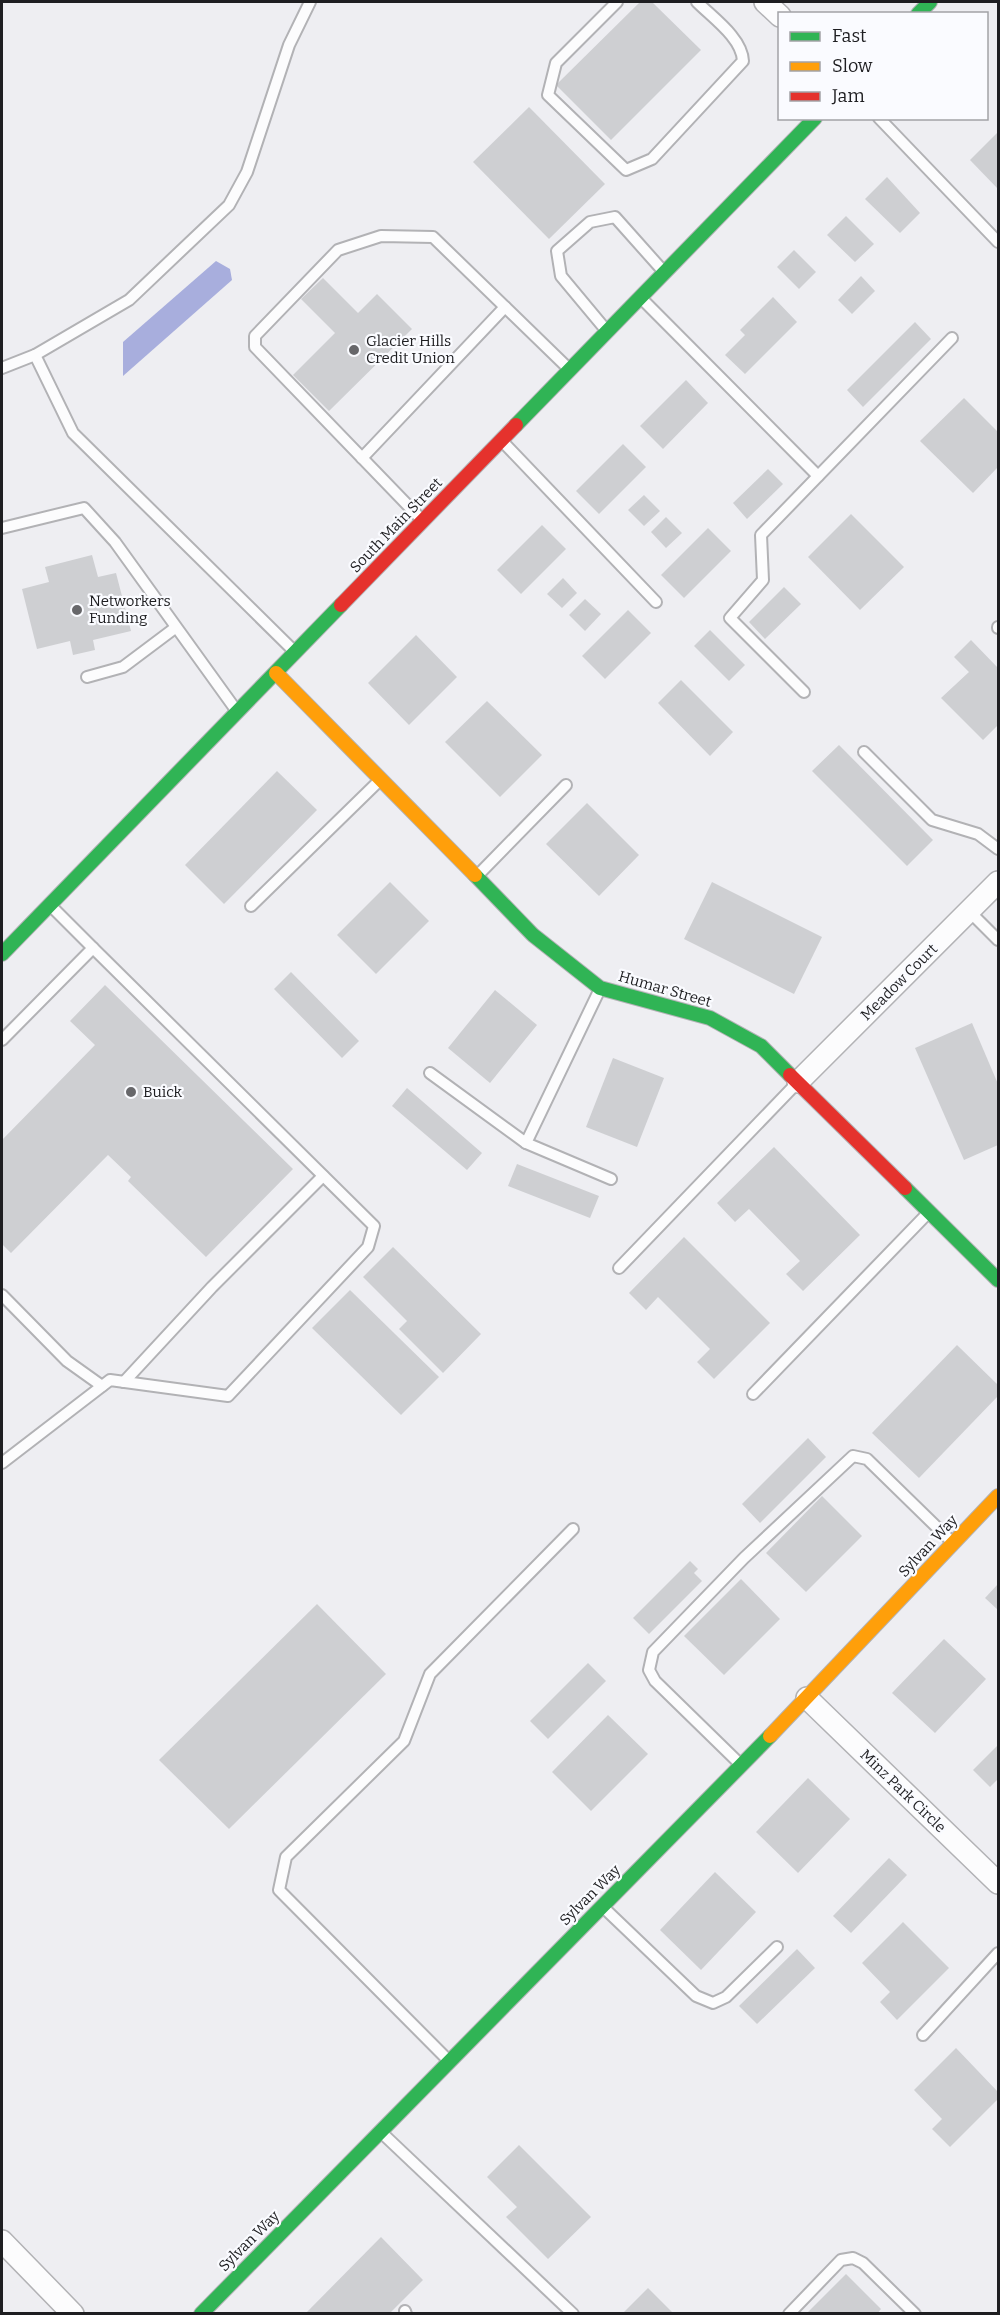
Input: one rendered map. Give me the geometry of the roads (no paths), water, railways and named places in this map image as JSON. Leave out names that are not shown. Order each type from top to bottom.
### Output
[{"type":"street","points":[[765,2],[778,14]]},
{"type":"street","name":"South Main Street","points":[[2,954],[812,120]]},
{"type":"street","name":"Humar Street","points":[[276,673],[533,935],[600,988],[710,1018],[736,1030],[761,1046],[999,1280]]},
{"type":"street","name":"Meadow Court","points":[[798,1082],[999,882]]},
{"type":"street","name":"Sylvan Way","points":[[201,2313],[807,1698],[999,1496]]},
{"type":"street","name":"Minz Park Circle","points":[[807,1698],[999,1883]]},
{"type":"street","points":[[2,2241],[74,2313]]},
{"type":"lane","points":[[2,368],[35,355],[129,300],[229,205],[247,172],[289,45],[310,2]]},
{"type":"lane","points":[[617,2],[556,63],[548,95],[626,170],[652,159],[743,61],[742,51],[737,42],[697,2]]},
{"type":"lane","points":[[881,120],[998,242]]},
{"type":"lane","points":[[607,331],[561,276],[557,251],[590,222],[615,217],[664,272]]},
{"type":"lane","points":[[423,521],[255,347],[255,336],[338,250],[381,236],[433,237],[569,369]]},
{"type":"lane","points":[[640,297],[818,476]]},
{"type":"lane","points":[[362,458],[505,307]]},
{"type":"lane","points":[[804,692],[730,618],[763,580],[761,535],[952,338]]},
{"type":"lane","points":[[35,355],[73,433],[295,653]]},
{"type":"lane","points":[[501,439],[656,603]]},
{"type":"lane","points":[[2,528],[84,508],[115,542],[175,628],[238,712]]},
{"type":"lane","points":[[87,677],[123,667],[175,628]]},
{"type":"lane","points":[[864,752],[932,820],[978,834],[999,849]]},
{"type":"lane","points":[[250,906],[380,780]]},
{"type":"lane","points":[[476,877],[566,785]]},
{"type":"lane","points":[[2,1463],[110,1380],[228,1396],[368,1247],[374,1226],[50,905]]},
{"type":"lane","points":[[970,912],[999,940]]},
{"type":"lane","points":[[2,1040],[93,948]]},
{"type":"lane","points":[[526,1143],[600,988]]},
{"type":"lane","points":[[430,1073],[526,1143],[611,1179]]},
{"type":"lane","points":[[619,1268],[798,1082]]},
{"type":"lane","points":[[124,1382],[212,1287],[323,1176]]},
{"type":"lane","points":[[753,1394],[929,1212]]},
{"type":"lane","points":[[2,1296],[67,1361],[102,1386]]},
{"type":"lane","points":[[741,1765],[655,1680],[649,1670],[653,1652],[744,1558],[853,1456],[867,1459],[953,1544]]},
{"type":"lane","points":[[449,2061],[279,1890],[286,1857],[404,1741],[430,1674],[573,1529]]},
{"type":"lane","points":[[602,1906],[696,1996],[713,2003],[726,1997],[777,1947]]},
{"type":"lane","points":[[923,2035],[999,1953]]},
{"type":"lane","points":[[381,2131],[573,2313]]},
{"type":"lane","points":[[789,2313],[841,2260],[853,2258],[863,2263],[915,2313]]},
{"type":"water","points":[[216,261],[230,269],[232,280],[123,376],[123,342]]},
{"type":"place","name":"Glacier Hills Credit Union","points":[[354,350]]},
{"type":"place","name":"Networkers Funding","points":[[77,610]]},
{"type":"place","name":"Buick","points":[[131,1092]]}]
